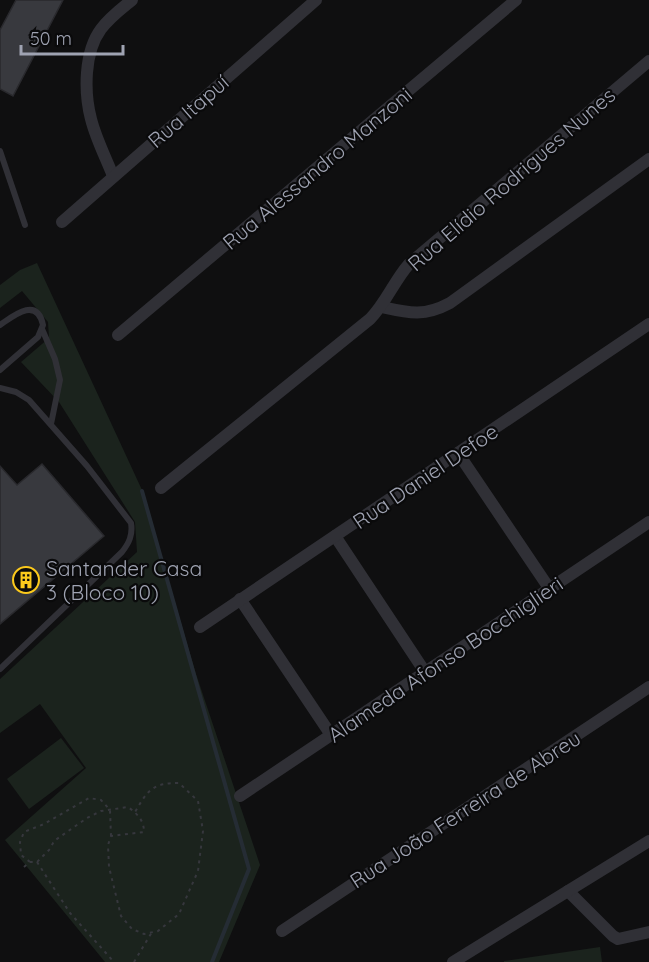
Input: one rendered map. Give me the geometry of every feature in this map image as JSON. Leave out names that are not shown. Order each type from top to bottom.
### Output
[{"type":"street","points":[[113,176],[91,119],[87,93],[88,68],[92,46],[100,30],[132,0]]},
{"type":"street","name":"Rua Itapuí","points":[[62,222],[316,0]]},
{"type":"street","name":"Rua Alessandro Manzoni","points":[[118,335],[516,0]]},
{"type":"street","name":"Rua Elídio Rodrigues Nunes","points":[[161,488],[262,408],[382,307],[394,283],[409,264],[649,61]]},
{"type":"street","points":[[382,307],[422,314],[450,303],[649,159]]},
{"type":"street","name":"Rua Daniel Defoe","points":[[200,627],[649,324]]},
{"type":"street","points":[[458,453],[549,588]]},
{"type":"street","name":"Alameda Afonso Bocchiglieri","points":[[240,796],[649,522]]},
{"type":"street","points":[[335,536],[425,672]]},
{"type":"street","points":[[240,599],[331,735]]},
{"type":"street","name":"Rua João Ferreira de Abreu","points":[[282,931],[649,687]]},
{"type":"street","points":[[453,962],[649,841]]},
{"type":"street","points":[[568,891],[618,939],[649,932]]},
{"type":"lane","points":[[0,151],[25,225]]},
{"type":"lane","points":[[0,325],[20,311],[28,309],[42,320],[42,329],[55,359],[60,380],[51,424]]},
{"type":"lane","points":[[0,370],[38,337],[42,329]]},
{"type":"lane","points":[[0,388],[16,392],[29,400],[87,466],[131,523],[131,536],[122,552],[0,669]]},
{"type":"path","points":[[111,836],[144,832],[144,824],[128,807],[110,810],[101,811],[54,841],[50,849],[37,862],[30,862],[21,855],[20,842],[24,832],[44,824],[89,798],[101,800],[110,810],[111,836],[108,845],[110,867],[121,916],[132,929],[144,934],[158,931],[179,914],[198,871],[203,831],[198,801],[179,783],[163,783],[148,790],[135,812]]},
{"type":"path","points":[[24,867],[30,862]]},
{"type":"path","points":[[37,862],[70,913],[114,962]]},
{"type":"path","points":[[134,962],[152,932]]},
{"type":"shaded area","points":[[37,263],[142,490],[196,674],[260,865],[219,962],[105,962],[5,840],[86,768],[40,704],[0,733],[0,679],[137,552],[135,522],[59,402],[21,362],[49,338],[48,322],[22,291],[0,308],[0,285],[20,270]]},
{"type":"shaded area","points":[[61,738],[84,768],[29,809],[7,779]]},
{"type":"shaded area","points":[[600,947],[602,962],[504,962],[504,961]]},
{"type":"building","points":[[16,0],[63,0],[13,96],[0,89],[0,30]]},
{"type":"building","name":"Santander Casa 3 (Bloco 10)","points":[[42,464],[104,536],[0,624],[0,466],[17,485]]},
{"type":"waterway","points":[[142,491],[249,869],[212,962]]},
{"type":"place","name":"Santander Casa 3 (Bloco 10)","points":[[26,580]]}]
